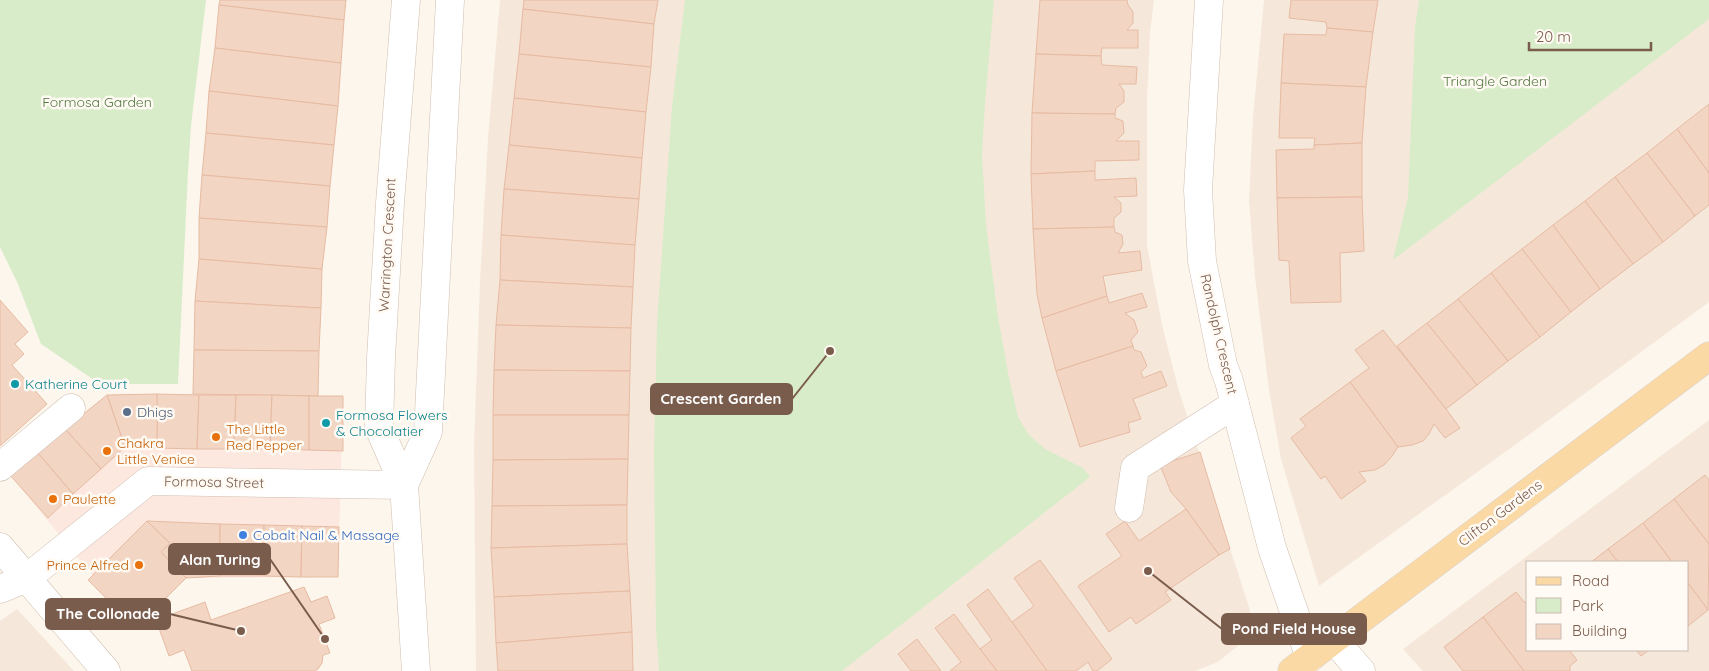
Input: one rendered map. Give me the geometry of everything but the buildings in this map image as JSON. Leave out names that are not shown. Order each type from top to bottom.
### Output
[{"type":"main road","name":"Clifton Gardens","points":[[1301,665],[1709,356]]},
{"type":"street","name":"Warrington Crescent","points":[[406,0],[389,212],[378,428],[404,485],[416,671]]},
{"type":"street","name":"Warrington Crescent","points":[[404,485],[428,432],[450,0]]},
{"type":"street","name":"Randolph Crescent","points":[[1209,0],[1198,190],[1202,262],[1223,365],[1235,404],[1301,665]]},
{"type":"street","points":[[1130,508],[1135,468],[1235,404]]},
{"type":"street","points":[[0,467],[71,408]]},
{"type":"street","name":"Formosa Street","points":[[0,590],[27,578],[148,481],[404,485]]},
{"type":"street","points":[[0,547],[106,671]]},
{"type":"street","points":[[1334,640],[1361,671]]},
{"type":"shaded area","points":[[500,0],[1154,0],[1150,34],[1147,101],[1147,246],[1163,329],[1179,391],[1250,610],[1248,630],[1239,645],[1218,662],[1195,671],[476,671],[474,446],[488,138]]},
{"type":"shaded area","points":[[1264,0],[1709,0],[1709,302],[1319,586],[1281,459],[1269,390],[1255,277],[1249,201],[1253,117]]},
{"type":"shaded area","points":[[107,395],[343,396],[338,577],[186,578],[136,628],[10,475]]},
{"type":"shaded area","points":[[1709,420],[1709,671],[1423,671],[1403,649]]},
{"type":"shaded area","points":[[17,609],[74,671],[0,671],[0,621]]},
{"type":"green space","name":"Formosa Garden","points":[[0,0],[206,0],[191,126],[178,384],[100,384],[41,344],[18,284],[0,247]]},
{"type":"green space","points":[[685,0],[994,0],[982,154],[986,225],[998,317],[1009,378],[1018,417],[1028,434],[1045,449],[1083,468],[1090,477],[842,671],[659,671],[656,628],[654,453],[657,324],[672,106]]},
{"type":"green space","name":"Triangle Garden","points":[[1419,0],[1709,0],[1709,19],[1393,260],[1408,197],[1415,27]]},
{"type":"place","name":"Crescent Garden","points":[[830,351]]},
{"type":"place","name":"Katherine Court","points":[[15,384]]},
{"type":"place","name":"Dhigs","points":[[127,412]]},
{"type":"place","name":"Formosa Flowers & Chocolatier","points":[[326,423]]},
{"type":"place","name":"The Little Red Pepper","points":[[216,437]]},
{"type":"place","name":"Chakra Little Venice","points":[[107,451]]},
{"type":"place","name":"Paulette","points":[[53,499]]},
{"type":"place","name":"Cobalt Nail & Massage","points":[[243,535]]},
{"type":"place","name":"Prince Alfred","points":[[139,565]]},
{"type":"place","name":"Pond Field House","points":[[1148,571]]},
{"type":"place","name":"The Collonade","points":[[241,631]]},
{"type":"place","name":"Alan Turing","points":[[325,639]]}]
